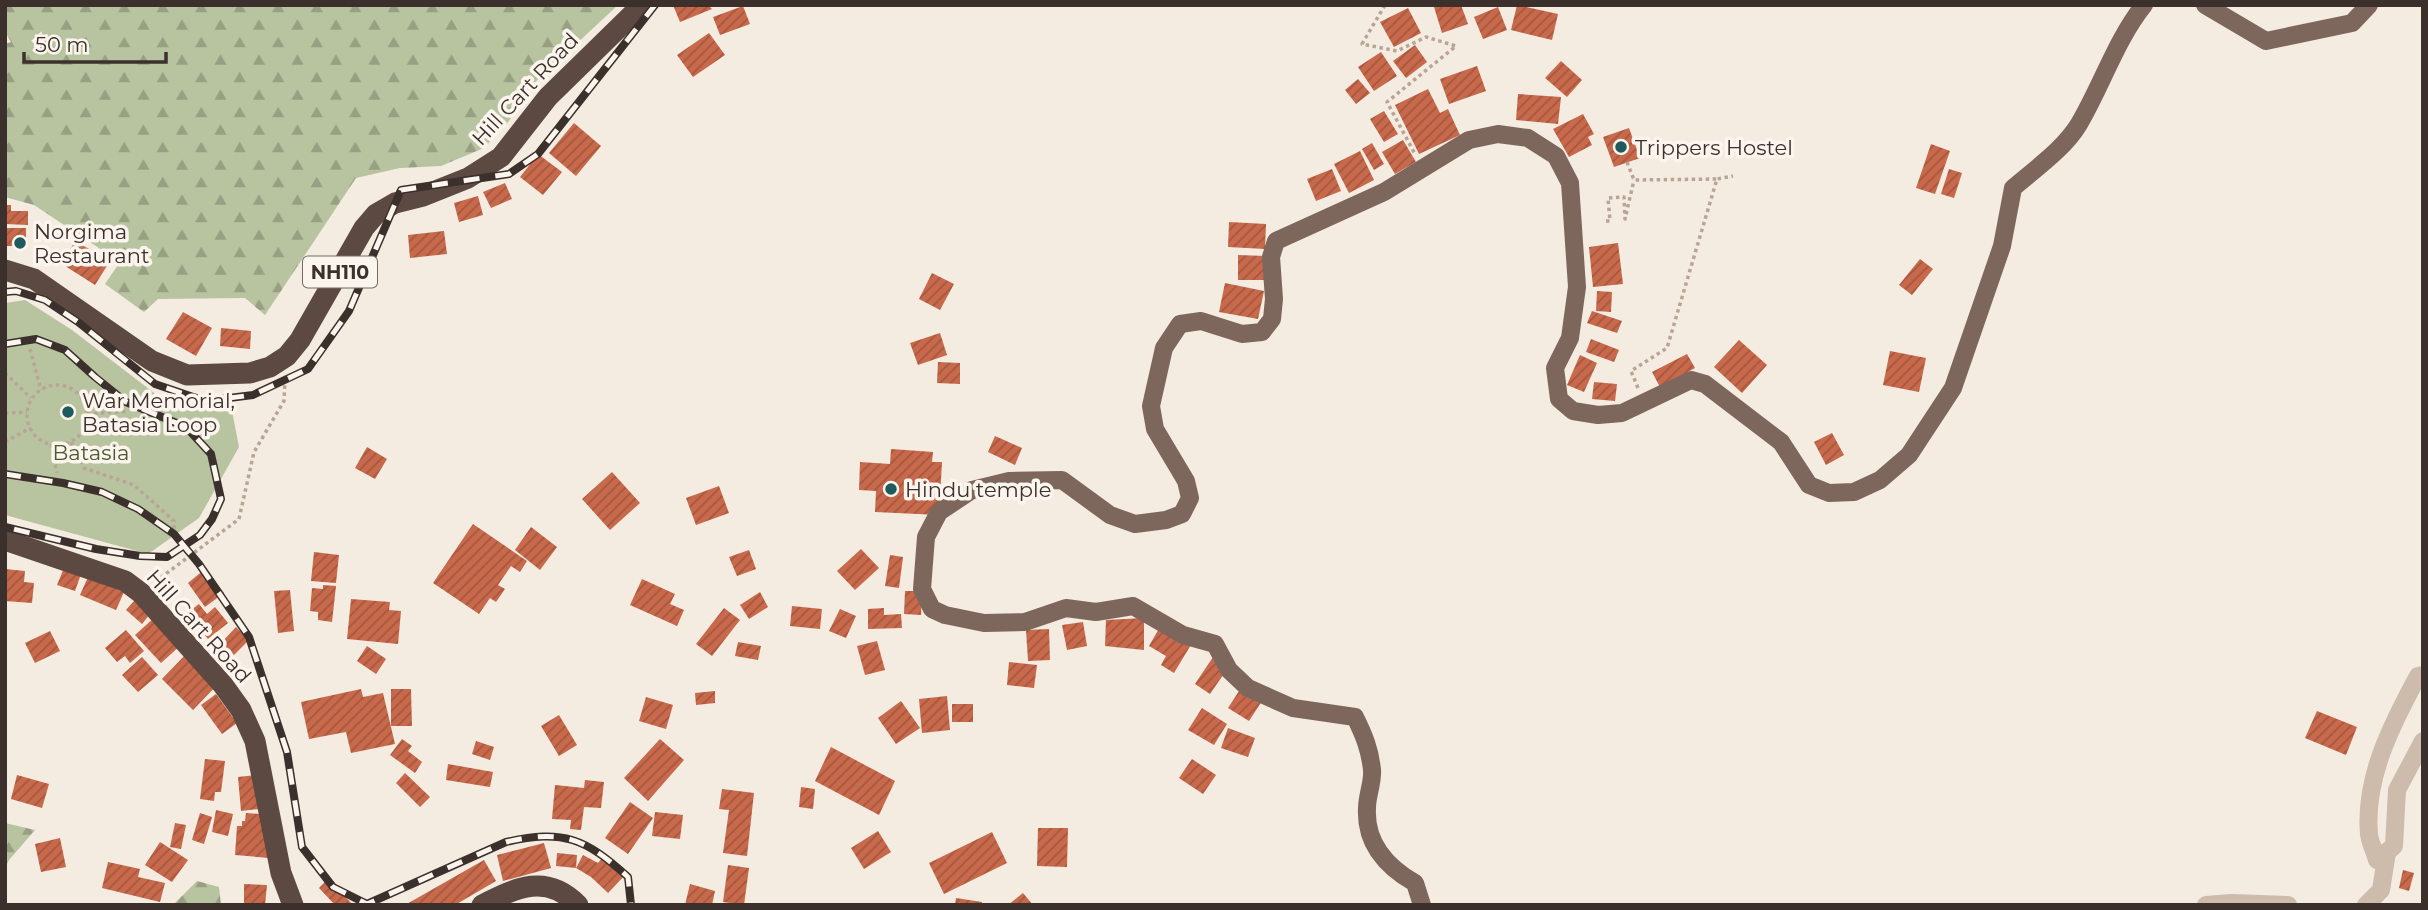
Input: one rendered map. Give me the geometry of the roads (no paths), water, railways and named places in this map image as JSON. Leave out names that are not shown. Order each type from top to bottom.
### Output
[{"type":"highway","name":"Hill Cart Road","points":[[5,270],[34,279],[152,362],[187,375],[250,373],[270,367],[287,356],[300,340],[364,228],[376,214],[395,204],[424,196],[468,178],[501,157],[548,97],[642,5]]},
{"type":"highway","name":"Hill Cart Road","points":[[5,540],[125,581],[141,593],[223,685],[241,710],[255,741],[281,873],[293,905]]},
{"type":"highway","points":[[482,905],[523,887],[542,885],[561,890],[578,905]]},
{"type":"main road","points":[[1422,905],[1415,883],[1397,873],[1380,855],[1370,834],[1367,810],[1372,773],[1368,743],[1355,718],[1293,708],[1248,688],[1229,670],[1215,644],[1183,635],[1133,606],[1096,612],[1066,608],[1024,622],[984,623],[945,615],[932,609],[922,589],[926,537],[939,512],[972,490],[1009,481],[1062,480],[1110,515],[1135,524],[1166,520],[1182,514],[1189,498],[1186,481],[1155,429],[1151,406],[1164,348],[1180,324],[1201,321],[1242,334],[1262,332],[1272,319],[1274,299],[1270,257],[1276,241],[1384,192],[1469,140],[1498,134],[1528,138],[1556,156],[1570,183],[1577,287],[1570,338],[1555,368],[1559,399],[1573,411],[1598,415],[1622,413],[1690,380],[1705,384],[1782,442],[1810,485],[1829,493],[1854,492],[1880,480],[1909,455],[1953,388],[2002,246],[2013,188],[2044,162],[2077,126],[2132,21],[2144,5]]},
{"type":"main road","points":[[2205,5],[2266,41],[2352,23],[2369,5]]},
{"type":"street","points":[[2423,676],[2418,676],[2391,726],[2370,793],[2369,837],[2377,860],[2394,846],[2397,790],[2423,741]]},
{"type":"street","points":[[2366,905],[2381,890],[2387,852]]},
{"type":"street","points":[[2206,905],[2231,902],[2288,905]]},
{"type":"railway","points":[[5,292],[16,291],[45,300],[78,322],[155,384],[205,401],[253,395],[308,369],[349,311],[401,190],[509,174],[538,154],[655,5]]},
{"type":"railway","points":[[5,344],[36,339],[65,350],[126,402],[186,427],[211,454],[221,499],[212,519],[200,535],[167,557],[96,549],[5,527]]},
{"type":"railway","points":[[5,474],[102,492],[138,509],[174,534],[199,564],[249,637],[287,752],[302,847],[333,887],[367,904],[506,842],[543,836],[572,840],[599,853],[628,877],[631,905]]},
{"type":"place","name":"Trippers Hostel","points":[[1621,147]]},
{"type":"place","name":"Norgima Restaurant","points":[[20,243]]},
{"type":"place","name":"War Memorial, Batasia Loop","points":[[68,412]]},
{"type":"place","name":"Hindu temple","points":[[891,489]]},
{"type":"park label","name":"Batasia","points":[[91,452]]}]
